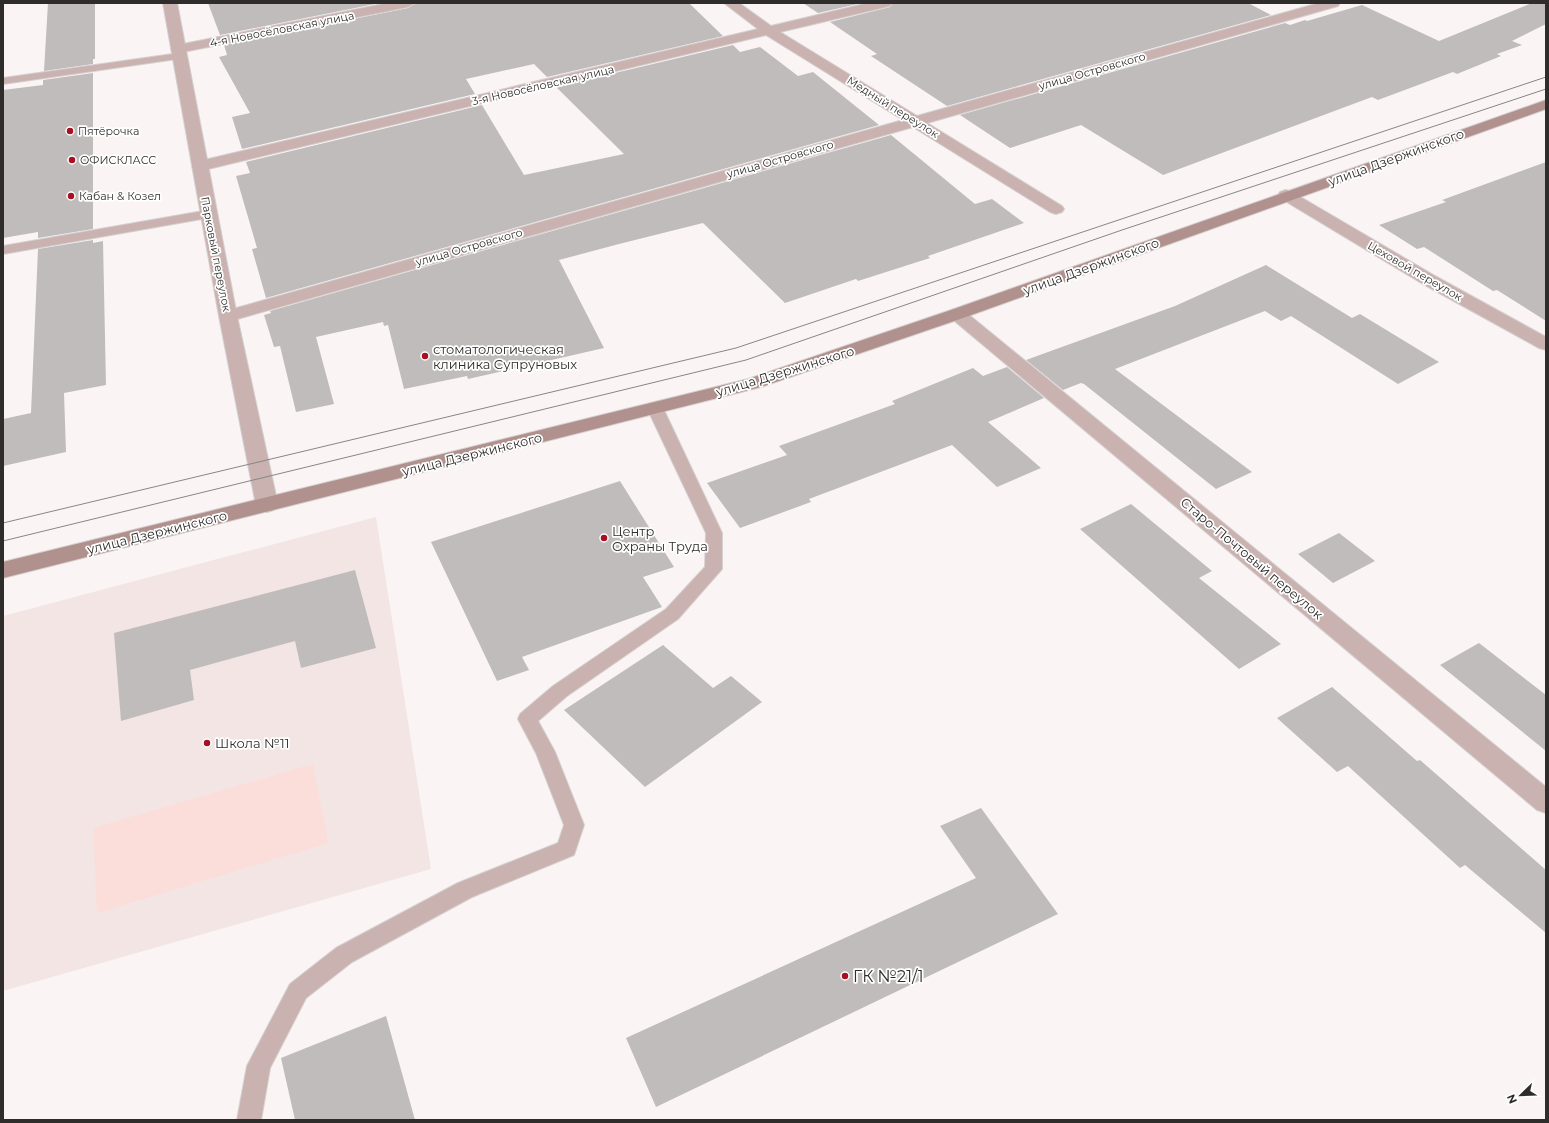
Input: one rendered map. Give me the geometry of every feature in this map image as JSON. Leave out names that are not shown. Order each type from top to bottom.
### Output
[{"type":"main road","name":"улица Дзержинского","points":[[3,570],[754,383],[957,314],[1286,195],[1546,104]]},
{"type":"street","name":"Парковый переулок","points":[[170,3],[208,214],[267,505]]},
{"type":"street","name":"4-я Новосёловская улица","points":[[179,53],[408,3]]},
{"type":"street","name":"Медный переулок","points":[[731,3],[769,31],[1056,209]]},
{"type":"street","name":"3-я Новосёловская улица","points":[[200,166],[885,3]]},
{"type":"street","name":"улица Островского","points":[[228,316],[1333,3]]},
{"type":"street","name":"Цеховой переулок","points":[[1286,195],[1429,280],[1546,344]]},
{"type":"street","name":"Старо-Почтовый переулок","points":[[957,314],[1546,802]]},
{"type":"lane","points":[[3,81],[179,53]]},
{"type":"lane","points":[[3,250],[208,214]]},
{"type":"lane","points":[[249,1120],[259,1066],[298,991],[344,955],[465,890],[567,849],[574,825],[544,752],[527,719],[560,691],[672,614],[713,569],[714,533],[655,408]]},
{"type":"shaded area","name":"Школа №11","points":[[376,517],[431,869],[3,991],[3,616]]},
{"type":"shaded area","points":[[313,764],[328,843],[97,913],[93,828]]},
{"type":"building","points":[[48,3],[95,3],[95,59],[93,59],[93,64],[44,71]]},
{"type":"building","points":[[208,3],[380,3],[220,35]]},
{"type":"building","points":[[416,3],[689,3],[723,36],[547,77],[534,64],[466,79],[475,94],[242,149],[232,117],[250,113],[219,57],[227,55],[224,45],[408,8]]},
{"type":"building","points":[[803,3],[862,3],[818,13]]},
{"type":"building","points":[[893,3],[1248,3],[1271,15],[947,106],[871,56],[877,54],[830,22],[890,7]]},
{"type":"building","points":[[1532,3],[1546,3],[1546,24],[1512,41],[1522,45],[1497,54],[1501,56],[1457,74],[1453,72],[1378,100],[1372,97],[1163,175],[1081,125],[1010,148],[960,115],[1285,23],[1290,25],[1362,5],[1439,41]]},
{"type":"building","points":[[733,45],[740,52],[760,47],[798,76],[813,72],[879,125],[266,298],[252,249],[257,248],[236,176],[250,173],[246,162],[482,105],[524,175],[624,154],[556,87]]},
{"type":"building","points":[[93,73],[93,229],[38,238],[38,232],[3,238],[3,90],[43,85],[43,80]]},
{"type":"building","points":[[891,135],[975,204],[992,199],[1024,223],[928,256],[930,258],[858,281],[856,279],[785,303],[703,223],[619,244],[559,260],[604,348],[468,379],[467,376],[404,389],[388,325],[384,326],[383,322],[316,337],[334,404],[296,412],[280,346],[274,347],[264,315],[271,313],[270,311]]},
{"type":"building","points":[[1546,162],[1546,321],[1497,290],[1493,291],[1424,247],[1417,249],[1379,225],[1446,202],[1442,200]]},
{"type":"building","points":[[93,240],[93,243],[103,241],[106,385],[64,393],[66,452],[3,466],[3,419],[31,413],[38,249]]},
{"type":"building","points":[[1266,265],[1352,318],[1360,314],[1439,362],[1398,384],[1291,316],[1281,321],[1265,311],[1115,369],[1252,472],[1216,489],[1084,384],[1081,383],[1063,390],[1026,360],[1175,306]]},
{"type":"building","points":[[1007,367],[1044,398],[988,422],[1041,468],[997,487],[952,445],[809,499],[811,502],[740,528],[707,483],[787,455],[779,446],[895,404],[892,401],[973,368],[983,376]]},
{"type":"building","points":[[620,481],[674,567],[643,577],[662,607],[522,657],[529,670],[497,681],[431,542]]},
{"type":"building","points":[[1131,504],[1212,571],[1199,578],[1281,644],[1239,669],[1080,529]]},
{"type":"building","points":[[1339,533],[1375,561],[1333,583],[1298,554]]},
{"type":"building","points":[[355,570],[376,648],[301,668],[295,641],[190,670],[194,700],[121,721],[114,633]]},
{"type":"building","points":[[1479,643],[1546,695],[1546,751],[1440,665]]},
{"type":"building","points":[[663,645],[713,688],[731,676],[762,702],[645,787],[564,710]]},
{"type":"building","points":[[1332,687],[1417,761],[1420,760],[1546,870],[1546,933],[1465,865],[1460,868],[1348,766],[1337,772],[1277,718]]},
{"type":"building","name":"ГК №21/1","points":[[981,808],[1058,914],[656,1107],[626,1038],[976,878],[940,826]]},
{"type":"building","points":[[386,1016],[415,1120],[295,1120],[281,1058]]},
{"type":"tram line","points":[[3,523],[736,348],[1546,77]]},
{"type":"tram line","points":[[3,541],[746,360],[1122,230],[1546,89]]},
{"type":"place","name":"Пятёрочка","points":[[70,131]]},
{"type":"place","name":"ОФИСКЛАСС","points":[[72,160]]},
{"type":"place","name":"Кабан & Козел","points":[[71,196]]},
{"type":"place","name":"стоматологическая клиника Супруновых","points":[[425,356]]},
{"type":"place","name":"Центр Охраны Труда","points":[[604,538]]},
{"type":"place","name":"Школа №11","points":[[207,743]]},
{"type":"place","name":"ГК №21/1","points":[[845,976]]}]
